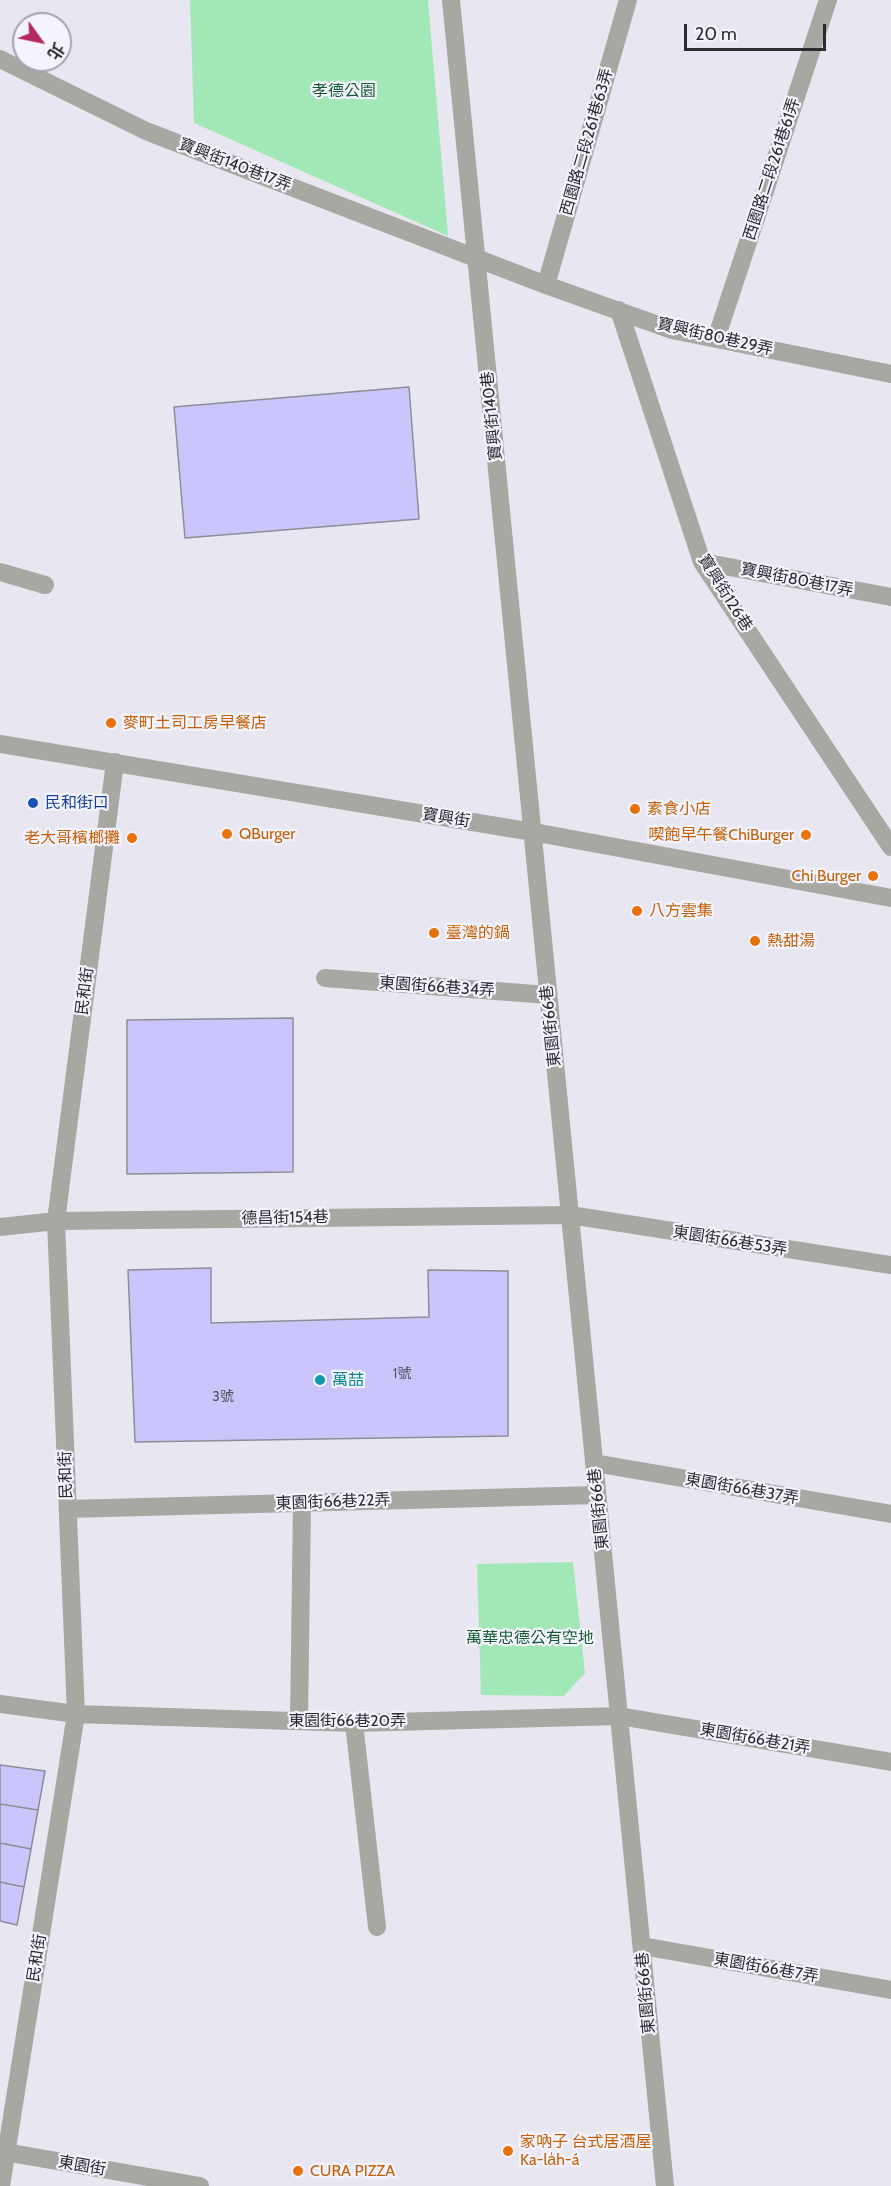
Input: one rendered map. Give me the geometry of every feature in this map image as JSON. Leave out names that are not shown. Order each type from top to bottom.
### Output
[{"type":"street","name":"寶興街140巷","points":[[451,0],[533,832]]},
{"type":"street","name":"西園路二段261巷63弄","points":[[546,285],[628,0]]},
{"type":"street","name":"西園路二段261巷61弄","points":[[716,339],[828,0]]},
{"type":"street","name":"寶興街140巷17弄","points":[[0,59],[146,131],[476,257]]},
{"type":"street","name":"寶興街80巷29弄","points":[[476,257],[546,285],[672,330],[891,374]]},
{"type":"street","name":"寶興街126巷","points":[[619,310],[702,562],[891,847]]},
{"type":"street","name":"寶興街80巷17弄","points":[[702,562],[891,597]]},
{"type":"street","points":[[0,572],[45,585]]},
{"type":"street","name":"寶興街","points":[[0,744],[533,832],[891,898]]},
{"type":"street","name":"民和街","points":[[1,2186],[4,2152],[76,1714],[56,1221],[115,762]]},
{"type":"street","name":"東園街66巷","points":[[533,832],[664,2186]]},
{"type":"street","name":"東園街66巷34弄","points":[[325,978],[548,995]]},
{"type":"street","name":"德昌街154巷","points":[[0,1227],[56,1221],[570,1215]]},
{"type":"street","name":"東園街66巷53弄","points":[[570,1215],[891,1265]]},
{"type":"street","name":"東園街66巷37弄","points":[[594,1463],[891,1514]]},
{"type":"street","name":"東園街66巷22弄","points":[[68,1509],[597,1496]]},
{"type":"street","points":[[299,1722],[302,1503]]},
{"type":"street","name":"東園街66巷20弄","points":[[0,1704],[76,1714],[299,1722],[354,1723],[619,1716]]},
{"type":"street","name":"東園街66巷21弄","points":[[619,1716],[891,1762]]},
{"type":"street","points":[[354,1723],[376,1927]]},
{"type":"street","name":"東園街66巷7弄","points":[[642,1946],[891,1990]]},
{"type":"street","name":"東園街","points":[[4,2152],[200,2186]]},
{"type":"green space","name":"孝德公園","points":[[190,0],[428,0],[448,236],[194,123]]},
{"type":"green space","name":"萬華忠德公有空地","points":[[573,1562],[585,1673],[564,1696],[481,1695],[477,1564]]},
{"type":"building","points":[[409,387],[419,519],[185,538],[174,407]]},
{"type":"building","points":[[293,1018],[293,1172],[127,1174],[127,1020]]},
{"type":"building","name":"萬喆","points":[[211,1268],[211,1323],[429,1317],[428,1270],[508,1271],[508,1436],[135,1442],[128,1270]]},
{"type":"building","points":[[0,1765],[45,1771],[38,1810],[0,1804]]},
{"type":"building","points":[[0,1804],[38,1810],[31,1849],[0,1843]]},
{"type":"building","points":[[0,1843],[31,1849],[24,1887],[0,1882]]},
{"type":"building","points":[[0,1882],[24,1887],[17,1925],[0,1921]]},
{"type":"place","name":"麥町土司工房早餐店","points":[[111,723]]},
{"type":"place","name":"民和街口","points":[[33,803]]},
{"type":"place","name":"素食小店","points":[[635,809]]},
{"type":"place","name":"QBurger","points":[[227,834]]},
{"type":"place","name":"喫飽早午餐ChiBurger","points":[[806,835]]},
{"type":"place","name":"老大哥檳榔攤","points":[[132,838]]},
{"type":"place","name":"Chi Burger","points":[[873,876]]},
{"type":"place","name":"八方雲集","points":[[637,911]]},
{"type":"place","name":"臺灣的鍋","points":[[434,933]]},
{"type":"place","name":"熱甜湯","points":[[755,941]]},
{"type":"place","name":"萬喆","points":[[320,1380]]},
{"type":"place","name":"家吶子 台式居酒屋 Ka-la̍h-á","points":[[508,2151]]},
{"type":"place","name":"CURA PIZZA","points":[[298,2171]]}]
